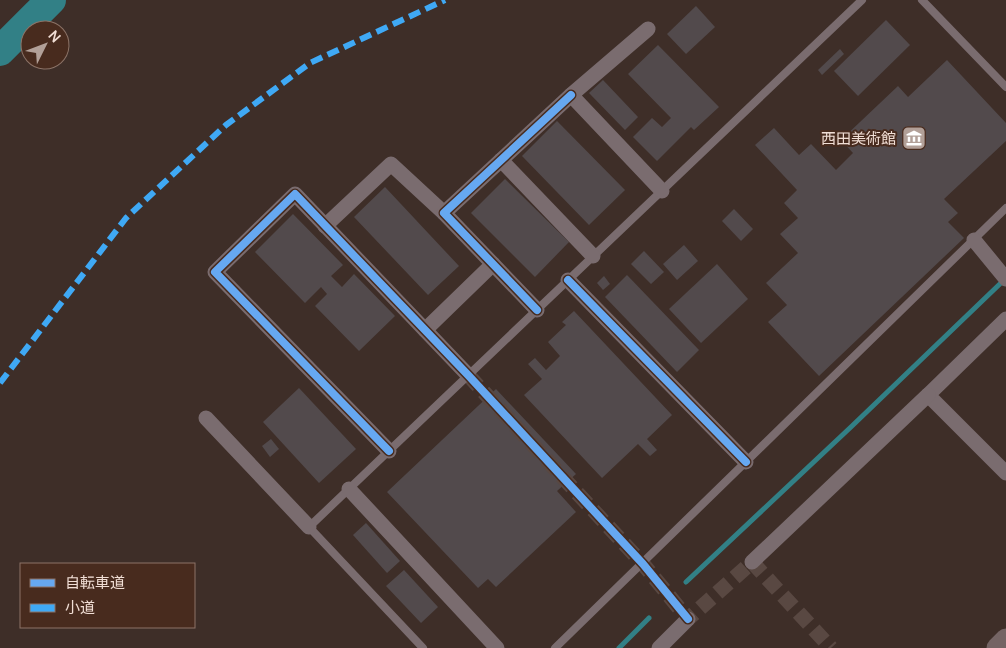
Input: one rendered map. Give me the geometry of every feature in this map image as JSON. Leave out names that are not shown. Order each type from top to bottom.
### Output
[{"type":"street","points":[[444,213],[571,95],[648,29]]},
{"type":"street","points":[[571,95],[662,191]]},
{"type":"street","points":[[501,160],[593,256]]},
{"type":"street","points":[[325,226],[390,164],[444,213],[537,310]]},
{"type":"street","points":[[389,451],[215,272],[295,194],[468,376]]},
{"type":"street","points":[[974,240],[1006,279]]},
{"type":"street","points":[[425,330],[493,264]]},
{"type":"street","points":[[568,280],[746,462]]},
{"type":"street","points":[[752,562],[1006,319]]},
{"type":"street","points":[[928,395],[1006,473]]},
{"type":"street","points":[[206,418],[309,528]]},
{"type":"street","points":[[349,489],[497,648]]},
{"type":"street","points":[[659,648],[688,620]]},
{"type":"street","points":[[997,648],[1006,639]]},
{"type":"lane","points":[[423,648],[309,528],[862,0]]},
{"type":"lane","points":[[922,0],[1006,87]]},
{"type":"lane","points":[[555,648],[1006,208]]},
{"type":"building","points":[[696,6],[715,27],[686,54],[667,34]]},
{"type":"building","points":[[886,20],[910,45],[858,96],[834,71]]},
{"type":"building","points":[[658,45],[719,107],[694,130],[691,127],[657,161],[633,137],[652,118],[662,127],[671,118],[628,74]]},
{"type":"building","points":[[840,49],[844,54],[822,75],[818,70]]},
{"type":"building","points":[[947,60],[1006,123],[1006,141],[944,199],[958,213],[948,222],[964,238],[819,376],[768,322],[787,305],[766,283],[798,253],[780,234],[798,218],[784,203],[797,190],[755,145],[774,128],[799,155],[811,144],[836,170],[853,153],[841,140],[898,86],[908,97]]},
{"type":"building","points":[[603,80],[638,117],[625,130],[589,93]]},
{"type":"building","points":[[557,121],[625,190],[589,225],[522,156]]},
{"type":"building","points":[[505,179],[569,242],[535,277],[471,213]]},
{"type":"building","points":[[385,187],[459,266],[428,295],[354,217]]},
{"type":"building","points":[[734,209],[753,229],[741,241],[722,221]]},
{"type":"building","points":[[293,214],[343,265],[331,276],[342,287],[354,274],[395,316],[359,351],[315,306],[327,294],[321,287],[305,303],[255,252]]},
{"type":"building","points":[[684,245],[698,261],[677,280],[663,264]]},
{"type":"building","points":[[644,251],[664,272],[651,284],[631,264]]},
{"type":"building","points":[[717,264],[748,299],[701,343],[669,309]]},
{"type":"building","points":[[627,275],[699,350],[677,372],[605,297]]},
{"type":"building","points":[[604,276],[610,284],[603,290],[597,283]]},
{"type":"building","points":[[574,311],[672,415],[647,439],[657,450],[650,456],[638,444],[602,478],[524,395],[542,379],[528,364],[535,358],[546,370],[560,356],[548,342],[566,325],[562,322]]},
{"type":"building","points":[[299,388],[356,449],[319,483],[263,422]]},
{"type":"building","points":[[496,389],[576,474],[557,491],[576,512],[496,587],[488,579],[478,588],[387,492]]},
{"type":"building","points":[[271,439],[279,449],[270,457],[262,446]]},
{"type":"building","points":[[366,523],[400,561],[387,573],[353,535]]},
{"type":"building","points":[[404,570],[438,607],[421,623],[386,586]]},
{"type":"waterway","points":[[0,51],[51,0]]},
{"type":"waterway","points":[[686,582],[1004,280]]},
{"type":"waterway","points":[[619,648],[649,618]]},
{"type":"tunnel","points":[[468,375],[643,564],[688,619],[752,562],[831,648]]},
{"type":"marked path","points":[[0,383],[126,218],[226,125],[310,63],[445,0]]},
{"type":"cycle path","points":[[537,310],[444,213],[571,95]]},
{"type":"cycle path","points":[[389,451],[215,272],[295,194],[468,375],[643,564],[688,619]]},
{"type":"cycle path","points":[[568,280],[746,462]]},
{"type":"place","name":"西田美術館","points":[[914,138]]}]
